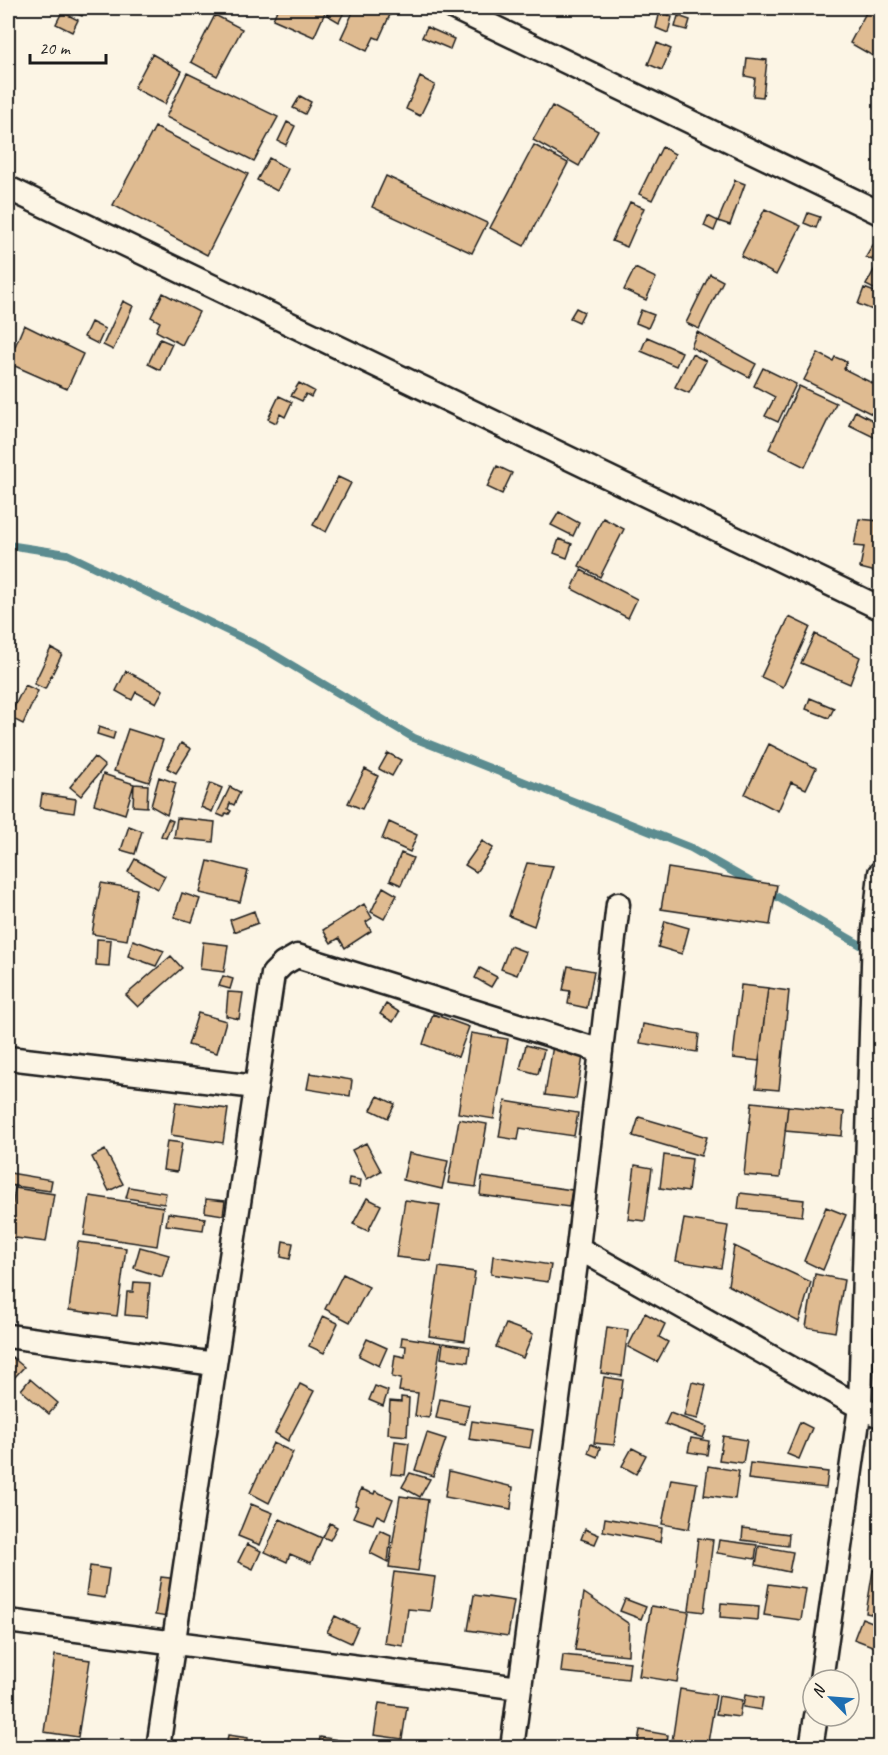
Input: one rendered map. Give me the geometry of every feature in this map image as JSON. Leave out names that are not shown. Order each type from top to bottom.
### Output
[{"type":"street","points":[[454,8],[880,213]]},
{"type":"street","points":[[8,188],[880,608]]},
{"type":"street","points":[[823,1668],[870,1411],[874,931],[880,873]]},
{"type":"street","points":[[512,1748],[578,1248],[618,904]]},
{"type":"street","points":[[158,1748],[273,974],[283,964],[297,956],[601,1051]]},
{"type":"street","points":[[8,1058],[256,1087]]},
{"type":"street","points":[[578,1248],[870,1411]]},
{"type":"street","points":[[8,1336],[215,1364]]},
{"type":"street","points":[[8,1621],[520,1688]]},
{"type":"street","points":[[811,1748],[814,1728]]},
{"type":"building","points":[[64,8],[86,8],[82,16]]},
{"type":"building","points":[[278,8],[327,8],[314,37],[273,19]]},
{"type":"building","points":[[330,8],[346,8],[339,22],[327,15]]},
{"type":"building","points":[[355,8],[393,8],[379,39],[374,37],[367,51],[341,38]]},
{"type":"building","points":[[868,9],[880,15],[878,59],[850,43]]},
{"type":"building","points":[[660,11],[672,17],[668,33],[656,28]]},
{"type":"building","points":[[62,12],[78,20],[72,32],[56,24]]},
{"type":"building","points":[[215,15],[242,29],[217,76],[191,62]]},
{"type":"building","points":[[678,16],[690,20],[687,30],[675,27]]},
{"type":"building","points":[[427,27],[454,39],[450,49],[422,37]]},
{"type":"building","points":[[657,43],[671,49],[662,70],[648,64]]},
{"type":"building","points":[[152,54],[182,71],[165,104],[134,88]]},
{"type":"building","points":[[747,58],[767,60],[763,97],[753,96],[755,78],[745,76]]},
{"type":"building","points":[[187,73],[278,117],[254,161],[166,117]]},
{"type":"building","points":[[420,77],[435,85],[420,116],[406,109]]},
{"type":"building","points":[[300,96],[311,102],[305,114],[293,108]]},
{"type":"building","points":[[552,106],[598,131],[579,166],[533,140]]},
{"type":"building","points":[[287,122],[295,126],[286,145],[278,141]]},
{"type":"building","points":[[155,127],[248,174],[207,255],[113,205]]},
{"type":"building","points":[[534,145],[568,163],[524,246],[490,228]]},
{"type":"building","points":[[662,147],[675,154],[652,200],[639,194]]},
{"type":"building","points":[[269,158],[288,169],[277,191],[257,180]]},
{"type":"building","points":[[386,176],[487,223],[472,253],[372,207]]},
{"type":"building","points":[[735,180],[745,184],[730,225],[718,221]]},
{"type":"building","points":[[630,202],[644,208],[627,247],[612,241]]},
{"type":"building","points":[[765,209],[801,226],[776,275],[741,256]]},
{"type":"building","points":[[808,213],[820,217],[816,228],[804,223]]},
{"type":"building","points":[[708,216],[718,221],[714,231],[704,226]]},
{"type":"building","points":[[873,245],[878,247],[872,260],[866,257]]},
{"type":"building","points":[[880,259],[880,292],[866,285]]},
{"type":"building","points":[[635,268],[656,278],[646,300],[624,290]]},
{"type":"building","points":[[710,274],[723,281],[699,329],[686,323]]},
{"type":"building","points":[[864,288],[880,294],[880,313],[858,304]]},
{"type":"building","points":[[163,293],[199,312],[182,345],[156,331],[160,322],[151,317]]},
{"type":"building","points":[[123,301],[133,306],[113,350],[103,345]]},
{"type":"building","points":[[576,308],[584,312],[579,322],[570,318]]},
{"type":"building","points":[[641,310],[654,315],[648,328],[636,323]]},
{"type":"building","points":[[91,322],[105,329],[98,344],[84,337]]},
{"type":"building","points":[[24,325],[83,354],[67,389],[8,363]]},
{"type":"building","points":[[697,332],[756,364],[749,377],[691,347]]},
{"type":"building","points":[[647,337],[682,352],[676,366],[641,351]]},
{"type":"building","points":[[160,339],[172,344],[160,370],[148,364]]},
{"type":"building","points":[[818,353],[833,361],[835,357],[847,362],[844,369],[880,387],[880,418],[804,380]]},
{"type":"building","points":[[692,354],[706,361],[689,393],[675,387]]},
{"type":"building","points":[[763,368],[796,384],[778,422],[765,416],[775,397],[754,386]]},
{"type":"building","points":[[299,383],[314,391],[311,397],[306,394],[302,401],[291,396]]},
{"type":"building","points":[[799,386],[836,403],[805,467],[769,449]]},
{"type":"building","points":[[279,396],[292,402],[285,417],[280,414],[276,423],[268,419]]},
{"type":"building","points":[[855,411],[880,424],[880,440],[849,425]]},
{"type":"building","points":[[497,466],[512,473],[502,494],[487,487]]},
{"type":"building","points":[[338,477],[351,483],[326,532],[313,525]]},
{"type":"building","points":[[559,512],[579,523],[573,536],[551,525]]},
{"type":"building","points":[[603,518],[624,529],[600,577],[579,566]]},
{"type":"building","points":[[859,519],[880,521],[880,573],[860,568],[864,547],[854,546]]},
{"type":"building","points":[[559,539],[572,544],[567,558],[554,553]]},
{"type":"building","points":[[581,570],[637,599],[628,618],[572,589]]},
{"type":"building","points":[[789,617],[810,627],[783,687],[761,677]]},
{"type":"building","points":[[815,634],[860,657],[850,684],[801,663]]},
{"type":"building","points":[[51,648],[62,654],[45,689],[34,684]]},
{"type":"building","points":[[126,671],[163,690],[156,703],[136,692],[132,700],[116,691]]},
{"type":"building","points":[[25,685],[38,691],[23,724],[9,717]]},
{"type":"building","points":[[810,698],[834,708],[829,718],[806,709]]},
{"type":"building","points":[[99,727],[115,732],[113,739],[97,734]]},
{"type":"building","points":[[128,729],[163,740],[149,782],[114,771]]},
{"type":"building","points":[[181,743],[191,749],[176,773],[167,768]]},
{"type":"building","points":[[769,744],[816,768],[806,789],[791,782],[778,811],[745,794]]},
{"type":"building","points":[[388,753],[401,760],[392,776],[379,769]]},
{"type":"building","points":[[94,757],[105,766],[81,796],[70,787]]},
{"type":"building","points":[[365,769],[378,776],[362,809],[348,803]]},
{"type":"building","points":[[103,774],[134,784],[125,814],[94,804]]},
{"type":"building","points":[[159,777],[176,783],[167,815],[151,806]]},
{"type":"building","points":[[210,783],[222,788],[212,812],[201,807]]},
{"type":"building","points":[[134,784],[148,785],[147,807],[133,806]]},
{"type":"building","points":[[230,787],[240,792],[234,805],[230,803],[228,809],[231,811],[224,817],[217,814]]},
{"type":"building","points":[[42,794],[76,799],[74,813],[40,808]]},
{"type":"building","points":[[177,818],[215,822],[213,842],[174,838]]},
{"type":"building","points":[[168,819],[173,821],[166,838],[161,836]]},
{"type":"building","points":[[389,822],[417,835],[410,852],[382,839]]},
{"type":"building","points":[[129,826],[142,831],[135,854],[121,850]]},
{"type":"building","points":[[482,841],[493,848],[476,872],[465,865]]},
{"type":"building","points":[[401,853],[413,858],[401,885],[390,880]]},
{"type":"building","points":[[135,859],[165,876],[158,889],[128,872]]},
{"type":"building","points":[[208,861],[248,871],[240,902],[200,893]]},
{"type":"building","points":[[527,863],[553,866],[534,926],[509,916]]},
{"type":"building","points":[[668,868],[777,885],[770,925],[661,909]]},
{"type":"building","points":[[101,883],[137,889],[127,940],[92,934]]},
{"type":"building","points":[[383,887],[397,895],[384,919],[371,912]]},
{"type":"building","points":[[182,893],[200,899],[192,922],[174,917]]},
{"type":"building","points":[[364,904],[372,918],[366,922],[371,931],[345,948],[339,938],[331,943],[323,930]]},
{"type":"building","points":[[254,911],[258,923],[234,932],[230,920]]},
{"type":"building","points":[[665,921],[689,928],[682,954],[658,947]]},
{"type":"building","points":[[97,939],[111,940],[109,966],[96,965]]},
{"type":"building","points":[[133,940],[164,951],[156,966],[128,956]]},
{"type":"building","points":[[203,942],[228,945],[224,972],[200,969]]},
{"type":"building","points":[[510,946],[526,952],[517,975],[501,969]]},
{"type":"building","points":[[171,956],[182,968],[138,1007],[126,995]]},
{"type":"building","points":[[568,966],[594,971],[587,1008],[568,1004],[570,991],[563,990]]},
{"type":"building","points":[[480,968],[497,977],[491,987],[475,978]]},
{"type":"building","points":[[223,976],[233,979],[230,989],[219,986]]},
{"type":"building","points":[[741,985],[768,988],[759,1061],[733,1058]]},
{"type":"building","points":[[768,988],[789,991],[779,1090],[756,1088]]},
{"type":"building","points":[[228,992],[243,993],[239,1019],[226,1016]]},
{"type":"building","points":[[386,1004],[399,1012],[393,1022],[380,1014]]},
{"type":"building","points":[[198,1013],[226,1021],[217,1053],[188,1045]]},
{"type":"building","points":[[433,1014],[469,1027],[458,1057],[423,1044]]},
{"type":"building","points":[[643,1024],[699,1034],[697,1052],[640,1043]]},
{"type":"building","points":[[471,1033],[508,1039],[494,1119],[458,1113]]},
{"type":"building","points":[[526,1045],[544,1050],[538,1074],[520,1069]]},
{"type":"building","points":[[553,1045],[584,1050],[576,1099],[545,1095]]},
{"type":"building","points":[[310,1073],[352,1080],[350,1096],[307,1089]]},
{"type":"building","points":[[378,1096],[395,1104],[388,1118],[371,1110]]},
{"type":"building","points":[[505,1101],[578,1113],[574,1136],[520,1128],[518,1140],[499,1137]]},
{"type":"building","points":[[176,1102],[228,1109],[223,1143],[171,1135]]},
{"type":"building","points":[[752,1102],[788,1106],[780,1178],[744,1175]]},
{"type":"building","points":[[788,1106],[844,1112],[842,1136],[785,1131]]},
{"type":"building","points":[[639,1117],[707,1137],[701,1156],[633,1136]]},
{"type":"building","points":[[459,1119],[487,1124],[476,1187],[448,1183]]},
{"type":"building","points":[[167,1141],[182,1143],[177,1172],[163,1170]]},
{"type":"building","points":[[366,1143],[381,1171],[367,1179],[352,1150]]},
{"type":"building","points":[[105,1150],[123,1184],[109,1191],[92,1157]]},
{"type":"building","points":[[409,1153],[448,1161],[442,1189],[403,1180]]},
{"type":"building","points":[[664,1155],[692,1159],[688,1192],[660,1188]]},
{"type":"building","points":[[635,1165],[652,1168],[645,1221],[628,1219]]},
{"type":"building","points":[[10,1173],[52,1180],[50,1191],[8,1185]]},
{"type":"building","points":[[482,1177],[572,1190],[569,1207],[480,1195]]},
{"type":"building","points":[[349,1178],[361,1180],[360,1187],[348,1185]]},
{"type":"building","points":[[129,1187],[166,1193],[164,1204],[126,1198]]},
{"type":"building","points":[[15,1188],[54,1194],[46,1242],[8,1237]]},
{"type":"building","points":[[740,1193],[804,1200],[802,1216],[738,1209]]},
{"type":"building","points":[[90,1196],[163,1207],[157,1246],[84,1235]]},
{"type":"building","points":[[367,1198],[381,1205],[368,1231],[353,1224]]},
{"type":"building","points":[[206,1199],[225,1201],[223,1215],[205,1212]]},
{"type":"building","points":[[405,1200],[440,1205],[431,1261],[396,1257]]},
{"type":"building","points":[[826,1207],[846,1215],[823,1270],[804,1261]]},
{"type":"building","points":[[168,1213],[205,1218],[203,1230],[166,1225]]},
{"type":"building","points":[[684,1219],[728,1226],[721,1268],[676,1261]]},
{"type":"building","points":[[283,1241],[293,1243],[290,1259],[281,1257]]},
{"type":"building","points":[[78,1242],[126,1248],[117,1316],[69,1310]]},
{"type":"building","points":[[734,1246],[811,1282],[799,1322],[728,1285]]},
{"type":"building","points":[[140,1247],[169,1255],[162,1277],[134,1268]]},
{"type":"building","points":[[493,1256],[551,1265],[548,1282],[491,1274]]},
{"type":"building","points":[[439,1267],[475,1272],[465,1341],[429,1336]]},
{"type":"building","points":[[343,1274],[369,1287],[350,1322],[325,1309]]},
{"type":"building","points":[[815,1274],[844,1280],[835,1332],[806,1327]]},
{"type":"building","points":[[134,1282],[150,1283],[147,1317],[125,1315],[127,1292],[133,1292]]},
{"type":"building","points":[[645,1313],[665,1324],[659,1337],[668,1342],[657,1362],[628,1347]]},
{"type":"building","points":[[323,1316],[338,1323],[324,1353],[309,1346]]},
{"type":"building","points":[[506,1324],[533,1334],[523,1358],[496,1347]]},
{"type":"building","points":[[607,1327],[628,1330],[622,1376],[601,1373]]},
{"type":"building","points":[[402,1337],[441,1343],[429,1418],[415,1416],[418,1393],[399,1391],[401,1379],[392,1377],[395,1355],[405,1357],[406,1346],[401,1345]]},
{"type":"building","points":[[367,1339],[387,1348],[379,1366],[359,1356]]},
{"type":"building","points":[[443,1343],[470,1347],[468,1362],[441,1358]]},
{"type":"building","points":[[12,1357],[24,1367],[14,1378],[8,1372],[8,1362]]},
{"type":"building","points":[[604,1377],[623,1380],[614,1445],[594,1443]]},
{"type":"building","points":[[30,1379],[58,1403],[49,1414],[21,1390]]},
{"type":"building","points":[[692,1382],[706,1385],[698,1419],[684,1416]]},
{"type":"building","points":[[300,1384],[314,1391],[288,1441],[275,1433]]},
{"type":"building","points":[[375,1386],[388,1391],[383,1406],[369,1400]]},
{"type":"building","points":[[401,1397],[409,1398],[407,1436],[388,1434],[390,1401],[401,1402]]},
{"type":"building","points":[[440,1399],[469,1405],[465,1424],[436,1418]]},
{"type":"building","points":[[670,1413],[707,1427],[703,1438],[665,1424]]},
{"type":"building","points":[[472,1421],[533,1430],[530,1448],[469,1439]]},
{"type":"building","points":[[800,1422],[812,1428],[799,1459],[787,1454]]},
{"type":"building","points":[[427,1433],[446,1439],[433,1476],[415,1470]]},
{"type":"building","points":[[723,1436],[747,1440],[743,1463],[719,1460]]},
{"type":"building","points":[[691,1438],[709,1441],[707,1455],[688,1452]]},
{"type":"building","points":[[395,1441],[409,1443],[405,1475],[391,1474]]},
{"type":"building","points":[[273,1443],[293,1452],[269,1503],[250,1493]]},
{"type":"building","points":[[591,1444],[600,1448],[597,1457],[588,1453]]},
{"type":"building","points":[[632,1448],[646,1455],[636,1474],[622,1466]]},
{"type":"building","points":[[750,1463],[828,1472],[826,1488],[748,1479]]},
{"type":"building","points":[[708,1466],[739,1471],[735,1499],[704,1495]]},
{"type":"building","points":[[449,1471],[513,1487],[511,1509],[445,1497]]},
{"type":"building","points":[[410,1473],[430,1479],[420,1497],[402,1487]]},
{"type":"building","points":[[671,1479],[697,1483],[689,1529],[662,1524]]},
{"type":"building","points":[[361,1489],[374,1494],[375,1491],[393,1499],[385,1519],[377,1515],[373,1524],[353,1517]]},
{"type":"building","points":[[400,1496],[428,1500],[418,1571],[389,1567]]},
{"type":"building","points":[[251,1504],[273,1513],[260,1545],[238,1536]]},
{"type":"building","points":[[605,1518],[662,1528],[660,1542],[603,1531]]},
{"type":"building","points":[[280,1519],[322,1538],[311,1563],[290,1554],[287,1562],[265,1552]]},
{"type":"building","points":[[330,1523],[337,1527],[330,1540],[323,1537]]},
{"type":"building","points":[[743,1528],[789,1534],[788,1546],[742,1540]]},
{"type":"building","points":[[585,1529],[599,1535],[595,1544],[581,1539]]},
{"type":"building","points":[[380,1530],[391,1535],[388,1562],[370,1553]]},
{"type":"building","points":[[698,1538],[713,1540],[704,1612],[689,1610]]},
{"type":"building","points":[[719,1540],[757,1545],[755,1559],[717,1553]]},
{"type":"building","points":[[247,1544],[261,1551],[253,1569],[238,1562]]},
{"type":"building","points":[[759,1546],[793,1552],[789,1572],[756,1565]]},
{"type":"building","points":[[90,1566],[109,1569],[105,1598],[86,1595]]},
{"type":"building","points":[[873,1570],[880,1571],[880,1616],[866,1613]]},
{"type":"building","points":[[394,1572],[435,1577],[430,1611],[408,1609],[403,1646],[384,1643]]},
{"type":"building","points":[[161,1577],[178,1579],[173,1618],[155,1615]]},
{"type":"building","points":[[769,1584],[806,1589],[801,1620],[764,1615]]},
{"type":"building","points":[[584,1593],[629,1624],[628,1655],[575,1650]]},
{"type":"building","points":[[474,1595],[514,1601],[508,1636],[468,1630]]},
{"type":"building","points":[[625,1599],[646,1607],[641,1619],[620,1611]]},
{"type":"building","points":[[721,1603],[759,1606],[758,1620],[720,1617]]},
{"type":"building","points":[[651,1606],[689,1612],[677,1682],[639,1676]]},
{"type":"building","points":[[335,1616],[358,1627],[351,1643],[327,1632]]},
{"type":"building","points":[[862,1618],[880,1625],[880,1649],[854,1639]]},
{"type":"building","points":[[55,1655],[90,1660],[78,1737],[44,1732]]},
{"type":"building","points":[[563,1655],[630,1662],[628,1679],[561,1672]]},
{"type":"building","points":[[680,1689],[716,1695],[707,1748],[671,1748]]},
{"type":"building","points":[[745,1695],[763,1698],[761,1710],[743,1707]]},
{"type":"building","points":[[719,1696],[742,1700],[739,1717],[716,1714]]},
{"type":"building","points":[[379,1703],[407,1707],[402,1739],[374,1735]]},
{"type":"building","points":[[640,1730],[668,1735],[666,1748],[637,1748]]},
{"type":"building","points":[[228,1735],[248,1738],[247,1748],[226,1748]]},
{"type":"building","points":[[320,1737],[390,1748],[318,1748]]},
{"type":"building","points":[[73,1740],[113,1746],[113,1748],[72,1748]]},
{"type":"building","points":[[550,1743],[575,1748],[549,1748]]},
{"type":"waterway","points":[[8,545],[67,554],[261,647],[414,738],[691,848],[756,885]]},
{"type":"waterway","points":[[767,891],[871,951]]}]
